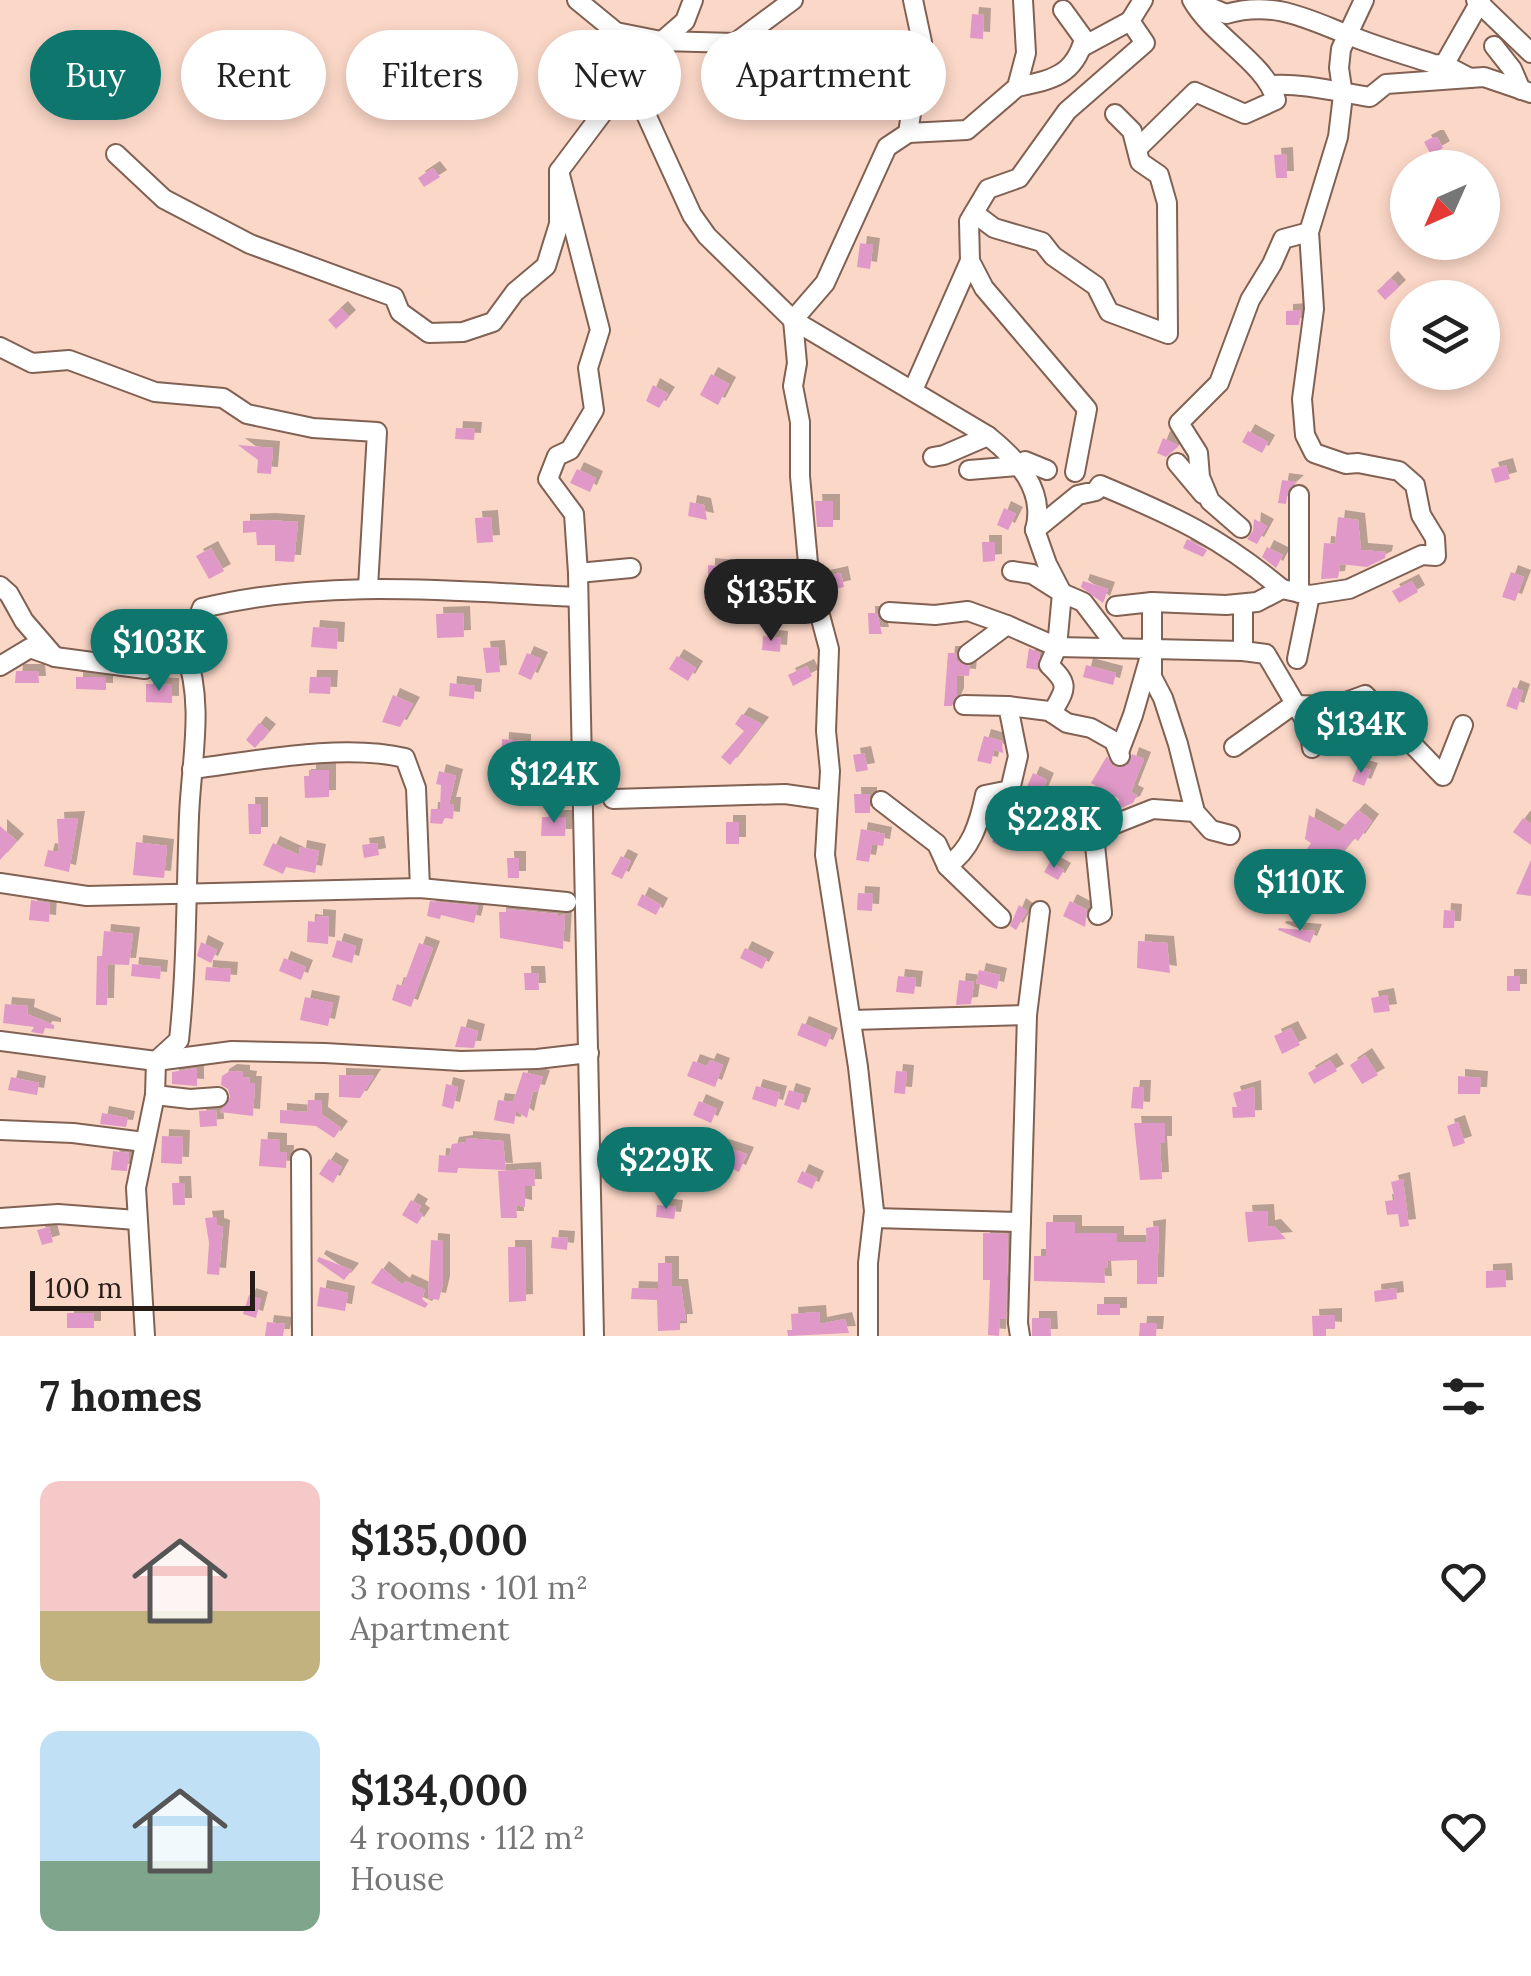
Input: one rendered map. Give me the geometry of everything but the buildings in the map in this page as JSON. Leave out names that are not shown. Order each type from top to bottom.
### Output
[{"type":"street","points":[[577,0],[614,30]]},
{"type":"street","points":[[675,30],[685,21],[693,0]]},
{"type":"street","points":[[681,42],[735,43],[793,0]]},
{"type":"street","points":[[908,133],[922,42],[913,0]]},
{"type":"street","points":[[1017,87],[1026,52],[1022,0]]},
{"type":"street","points":[[1082,47],[1130,21],[1143,0]]},
{"type":"street","points":[[1192,0],[1226,14],[1246,4],[1287,7],[1349,36],[1434,64],[1439,73]]},
{"type":"street","points":[[1137,149],[1196,92],[1244,114],[1276,100],[1272,85],[1232,42],[1212,29],[1192,0]]},
{"type":"street","points":[[1116,606],[1152,602],[1243,604],[1297,593],[1349,589],[1422,556],[1436,556],[1435,538],[1421,515],[1415,484],[1400,471],[1346,464],[1314,453],[1306,434],[1302,399],[1314,310],[1309,232],[1338,137],[1343,95],[1339,68],[1342,49],[1364,0]]},
{"type":"street","points":[[1439,73],[1479,1],[1531,54]]},
{"type":"street","points":[[868,1336],[868,1262],[874,1218],[852,1020],[825,854],[830,649],[809,574],[800,476],[800,422],[793,386],[797,363],[794,320],[825,283],[887,147],[908,133],[967,130],[1017,87],[1053,80],[1079,60],[1084,39],[1063,10]]},
{"type":"street","points":[[914,390],[970,261],[969,221],[988,189],[1019,178],[1067,111],[1144,43],[1130,21]]},
{"type":"street","points":[[1494,46],[1526,92]]},
{"type":"street","points":[[1477,77],[1531,62]]},
{"type":"street","points":[[1272,85],[1301,83],[1343,95],[1370,97],[1386,84],[1439,73],[1477,77],[1526,92]]},
{"type":"street","points":[[974,213],[994,228],[1042,242],[1053,256],[1096,286],[1109,312],[1168,334],[1166,203],[1158,176],[1140,162],[1132,131],[1115,114]]},
{"type":"street","points":[[116,154],[164,199],[250,244],[394,297],[400,312],[429,333],[464,332],[493,322],[514,292],[546,266],[559,224],[559,171],[598,120]]},
{"type":"street","points":[[649,120],[697,224],[794,320],[914,390],[1012,454],[1036,492],[1040,514],[1036,530],[1062,593],[1057,647],[1050,665],[1063,678],[1065,692],[1052,713]]},
{"type":"street","points":[[559,171],[600,330],[588,368],[594,410],[570,450],[557,456],[548,479],[574,514],[578,573],[594,1336]]},
{"type":"street","points":[[1210,501],[1200,477],[1198,453],[1179,423],[1219,383],[1250,300],[1283,239],[1309,232]]},
{"type":"street","points":[[970,261],[984,288],[1087,409],[1075,472]]},
{"type":"street","points":[[0,347],[32,364],[69,360],[155,392],[223,398],[247,414],[313,428],[377,432],[368,587]]},
{"type":"street","points":[[933,457],[988,436]]},
{"type":"street","points":[[969,470],[1019,466],[1025,462],[1047,470]]},
{"type":"street","points":[[1177,463],[1210,501],[1241,528]]},
{"type":"street","points":[[1036,530],[1078,495],[1096,491],[1100,485],[1183,520],[1297,593]]},
{"type":"street","points":[[1297,659],[1299,496]]},
{"type":"street","points":[[578,573],[631,568]]},
{"type":"street","points":[[1012,571],[1032,574],[1083,602],[1118,648]]},
{"type":"street","points":[[0,586],[56,657]]},
{"type":"street","points":[[0,666],[30,648],[56,657],[145,668],[184,651],[202,608],[243,598],[368,587],[576,597]]},
{"type":"street","points":[[1152,602],[1152,677],[1178,744],[1195,812],[1211,830],[1230,835]]},
{"type":"street","points":[[1243,604],[1243,651]]},
{"type":"street","points":[[889,612],[936,615],[968,611],[1057,647],[1266,654],[1309,727],[1312,748]]},
{"type":"street","points":[[968,654],[1007,625]]},
{"type":"street","points":[[964,705],[1052,713],[1114,742],[1119,754],[1152,650]]},
{"type":"street","points":[[145,1336],[136,1188],[155,1096],[156,1061],[179,1040],[184,996],[195,677],[184,651]]},
{"type":"street","points":[[1234,747],[1293,705],[1334,706],[1365,695],[1443,776],[1463,725]]},
{"type":"street","points":[[946,866],[964,855],[981,817],[985,796],[1010,790],[1018,756],[1008,706]]},
{"type":"street","points":[[192,769],[308,755],[382,754],[404,758],[416,788],[420,888]]},
{"type":"street","points":[[613,799],[786,794],[828,800]]},
{"type":"street","points":[[882,801],[937,844],[946,866],[1002,918]]},
{"type":"street","points":[[1098,915],[1102,912],[1094,845],[1105,828],[1153,809],[1195,812]]},
{"type":"street","points":[[0,883],[88,896],[420,888],[567,902]]},
{"type":"street","points":[[1020,1336],[1027,1015],[1040,912]]},
{"type":"street","points":[[852,1020],[1027,1015]]},
{"type":"street","points":[[0,1042],[156,1061],[232,1051],[462,1061],[588,1053]]},
{"type":"street","points":[[155,1096],[218,1096]]},
{"type":"street","points":[[0,1130],[73,1133],[144,1142]]},
{"type":"street","points":[[301,1159],[302,1336]]},
{"type":"street","points":[[0,1218],[58,1214],[136,1220]]},
{"type":"street","points":[[874,1218],[1021,1222]]}]
